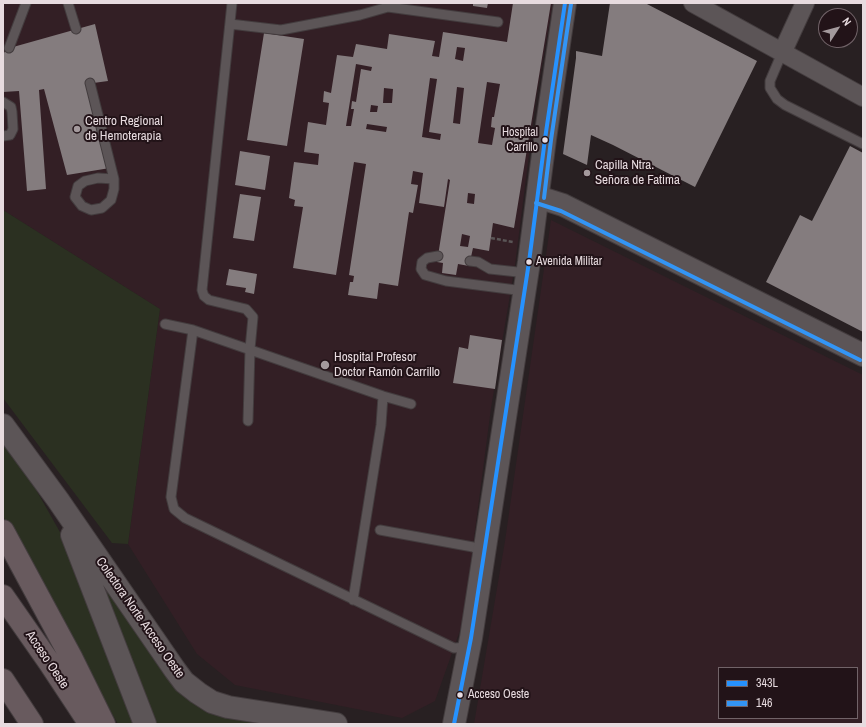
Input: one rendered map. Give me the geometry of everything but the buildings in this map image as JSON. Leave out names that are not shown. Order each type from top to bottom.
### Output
[{"type":"highway","points":[[3,531],[72,659],[104,724]]},
{"type":"highway","name":"Acceso Oeste","points":[[3,596],[90,724]]},
{"type":"highway","points":[[3,680],[32,724]]},
{"type":"street","points":[[454,724],[469,647],[531,244],[565,3]]},
{"type":"street","points":[[693,3],[863,97]]},
{"type":"street","points":[[782,53],[805,3]]},
{"type":"street","points":[[538,197],[562,205],[863,354]]},
{"type":"street","name":"Colectora Norte Acceso Oeste","points":[[3,425],[58,500],[184,682],[198,694],[212,702],[228,707],[336,724]]},
{"type":"street","points":[[58,500],[145,724]]},
{"type":"lane","points":[[9,48],[26,3]]},
{"type":"lane","points":[[68,3],[76,29]]},
{"type":"lane","points":[[232,3],[202,290],[204,296],[209,300],[246,310],[253,317],[250,349],[248,421]]},
{"type":"lane","points":[[230,24],[281,30],[360,15],[387,5],[498,22]]},
{"type":"lane","points":[[782,53],[770,81],[770,88],[777,99],[785,105],[863,144]]},
{"type":"lane","points":[[90,83],[114,180],[114,189],[111,200],[102,208],[91,210],[82,206],[76,197],[78,186],[85,181],[98,178],[114,180]]},
{"type":"lane","points":[[3,102],[11,107],[13,129],[10,135],[3,136]]},
{"type":"lane","points":[[438,256],[427,258],[422,262],[421,269],[425,275],[446,281],[525,282]]},
{"type":"lane","points":[[470,261],[478,262],[490,269],[525,282]]},
{"type":"lane","points":[[165,324],[193,330],[383,396],[411,404]]},
{"type":"lane","points":[[193,330],[171,497],[174,509],[185,518],[454,648],[469,647]]},
{"type":"lane","points":[[353,600],[382,425],[383,396]]},
{"type":"lane","points":[[380,530],[473,547],[483,553]]},
{"type":"path","points":[[491,238],[531,244]]},
{"type":"shaded area","name":"Hospital Profesor Doctor Ramón Carrillo","points":[[3,3],[553,3],[536,99],[515,265],[491,408],[463,622],[435,701],[402,718],[235,685],[197,654],[128,544],[160,309],[3,210]]},
{"type":"shaded area","points":[[551,220],[863,375],[863,724],[474,724],[505,541]]},
{"type":"green space","points":[[3,210],[160,309],[128,544],[112,543],[3,398]]},
{"type":"green space","points":[[3,436],[17,456],[65,541],[140,724],[118,724],[41,589],[3,516]]},
{"type":"green space","points":[[100,579],[163,668],[274,724],[156,724]]},
{"type":"transit line","name":"343L","points":[[454,724],[471,638],[529,262],[565,3]]},
{"type":"transit line","name":"146","points":[[544,198],[571,4]]},
{"type":"transit line","name":"146","points":[[536,203],[561,211],[860,360]]},
{"type":"place","name":"Centro Regional de Hemoterapia","points":[[77,129]]},
{"type":"place","name":"Hospital Carrillo","points":[[545,140]]},
{"type":"place","name":"Capilla Ntra. Señora de Fatima","points":[[587,173]]},
{"type":"place","name":"Avenida Militar","points":[[529,262]]},
{"type":"place","name":"Hospital Profesor Doctor Ramón Carrillo","points":[[325,365]]},
{"type":"place","name":"Acceso Oeste","points":[[460,695]]}]
